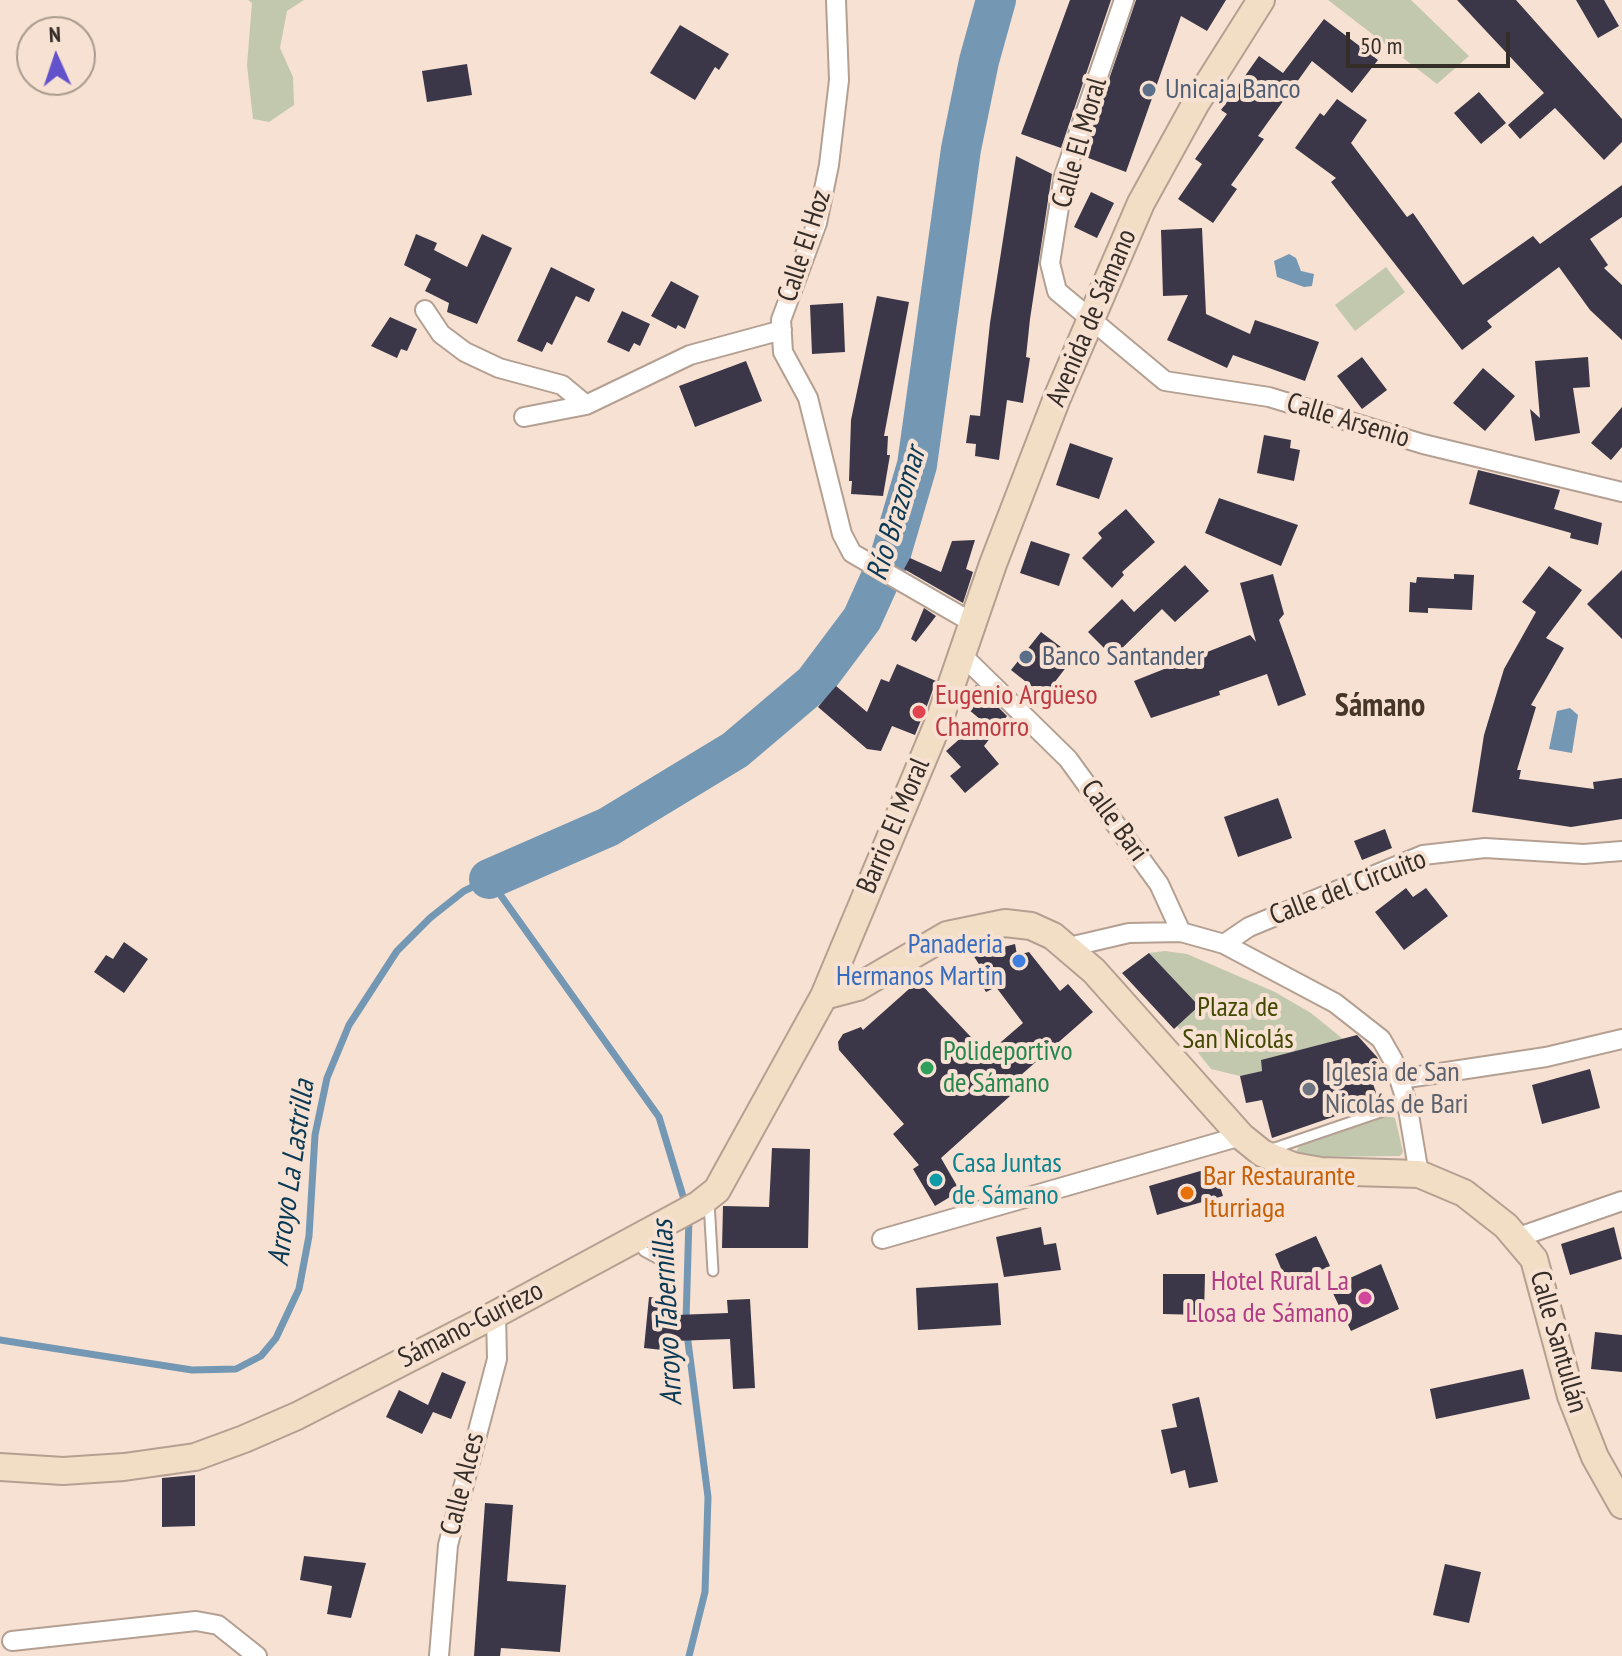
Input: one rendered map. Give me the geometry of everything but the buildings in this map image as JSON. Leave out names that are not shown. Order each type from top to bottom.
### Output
[{"type":"street","name":"Calle El Hoz","points":[[836,0],[839,80],[829,165],[817,223],[801,273],[788,297],[782,330],[783,352],[808,398],[842,534],[852,553],[870,567],[973,623]]},
{"type":"street","name":"Calle El Moral","points":[[1090,322],[1057,291],[1050,263],[1064,176],[1124,0]]},
{"type":"street","name":"Avenida de Sámano","points":[[962,655],[1047,425],[1141,203],[1255,3]]},
{"type":"street","points":[[425,310],[441,334],[465,352],[499,368],[562,385],[586,405]]},
{"type":"street","name":"Calle Arsenio","points":[[1090,322],[1165,381],[1269,397],[1423,444],[1622,492]]},
{"type":"street","points":[[524,417],[586,405],[690,355],[782,330]]},
{"type":"street","name":"Calle Bari","points":[[962,655],[1068,759],[1159,884],[1181,932]]},
{"type":"street","name":"Barrio El Moral","points":[[824,996],[939,721],[962,655]]},
{"type":"street","name":"Calle del Circuito","points":[[1224,944],[1249,927],[1423,855],[1485,848],[1584,854],[1622,851]]},
{"type":"street","name":"Calle Santullán","points":[[824,996],[858,987],[926,945],[975,927],[1005,923],[1031,926],[1069,947],[1135,1013],[1241,1136],[1262,1153],[1293,1166],[1321,1171],[1419,1174],[1464,1193],[1516,1238],[1534,1259],[1571,1396],[1595,1457],[1622,1505]]},
{"type":"street","points":[[1069,947],[1129,933],[1181,932],[1224,944],[1335,1003],[1381,1039],[1400,1079],[1407,1103],[1419,1174]]},
{"type":"street","name":"Sámano-Guriezo","points":[[0,1467],[63,1471],[195,1457],[297,1416],[496,1314],[703,1202],[729,1171],[824,996]]},
{"type":"street","points":[[1400,1079],[1546,1057],[1622,1039]]},
{"type":"street","points":[[882,1239],[1241,1136]]},
{"type":"street","points":[[1516,1238],[1622,1201]]},
{"type":"street","name":"Calle Alces","points":[[439,1656],[448,1545],[497,1359],[496,1314]]},
{"type":"street","points":[[12,1641],[196,1621],[218,1625],[257,1656]]},
{"type":"lane","points":[[1262,1153],[1407,1103]]},
{"type":"lane","points":[[703,1202],[713,1271]]},
{"type":"lane","points":[[636,1239],[644,1251],[668,1264]]},
{"type":"green space","points":[[248,0],[304,0],[287,11],[280,48],[293,77],[294,105],[269,122],[253,119],[247,65],[252,3]]},
{"type":"green space","points":[[1328,0],[1411,0],[1469,56],[1437,84]]},
{"type":"green space","points":[[1386,267],[1405,292],[1355,331],[1335,305]]},
{"type":"green space","name":"Plaza de San Nicolás","points":[[1165,951],[1187,954],[1275,992],[1311,1013],[1343,1039],[1261,1060],[1262,1071],[1240,1076],[1211,1069],[1177,1026],[1199,1006],[1149,953]]},
{"type":"green space","points":[[1389,1116],[1395,1118],[1403,1152],[1400,1156],[1305,1157],[1296,1152],[1300,1144]]},
{"type":"water","points":[[1289,254],[1296,258],[1301,271],[1314,274],[1312,286],[1304,287],[1277,277],[1274,261]]},
{"type":"water","points":[[1570,708],[1578,715],[1572,753],[1549,749],[1557,711]]},
{"type":"waterway","name":"Río Brazomar","points":[[489,879],[608,827],[735,750],[814,683],[862,619],[890,557],[917,465],[961,149],[979,61],[996,0]]},
{"type":"waterway","name":"Arroyo La Lastrilla","points":[[0,1340],[192,1370],[236,1369],[261,1356],[276,1338],[299,1289],[309,1236],[315,1135],[327,1078],[349,1025],[397,951],[430,918],[464,891],[489,879],[659,1117],[686,1206]]},
{"type":"waterway","name":"Arroyo Tabernillas","points":[[686,1321],[689,1218]]},
{"type":"waterway","name":"Arroyo Tabernillas","points":[[687,1334],[708,1497],[705,1592],[689,1656]]},
{"type":"place","name":"Unicaja Banco","points":[[1149,90]]},
{"type":"place","name":"Banco Santander","points":[[1026,657]]},
{"type":"place","name":"Eugenio Argüeso Chamorro","points":[[919,712]]},
{"type":"place","name":"Panaderia Hermanos Martin","points":[[1019,961]]},
{"type":"place","name":"Polideportivo de Sámano","points":[[927,1068]]},
{"type":"place","name":"Iglesia de San Nicolás de Bari","points":[[1309,1089]]},
{"type":"place","name":"Casa Juntas de Sámano","points":[[936,1180]]},
{"type":"place","name":"Bar Restaurante Iturriaga","points":[[1187,1193]]},
{"type":"place","name":"Hotel Rural La Llosa de Sámano","points":[[1365,1298]]},
{"type":"district","name":"Sámano","points":[[1380,707]]}]
